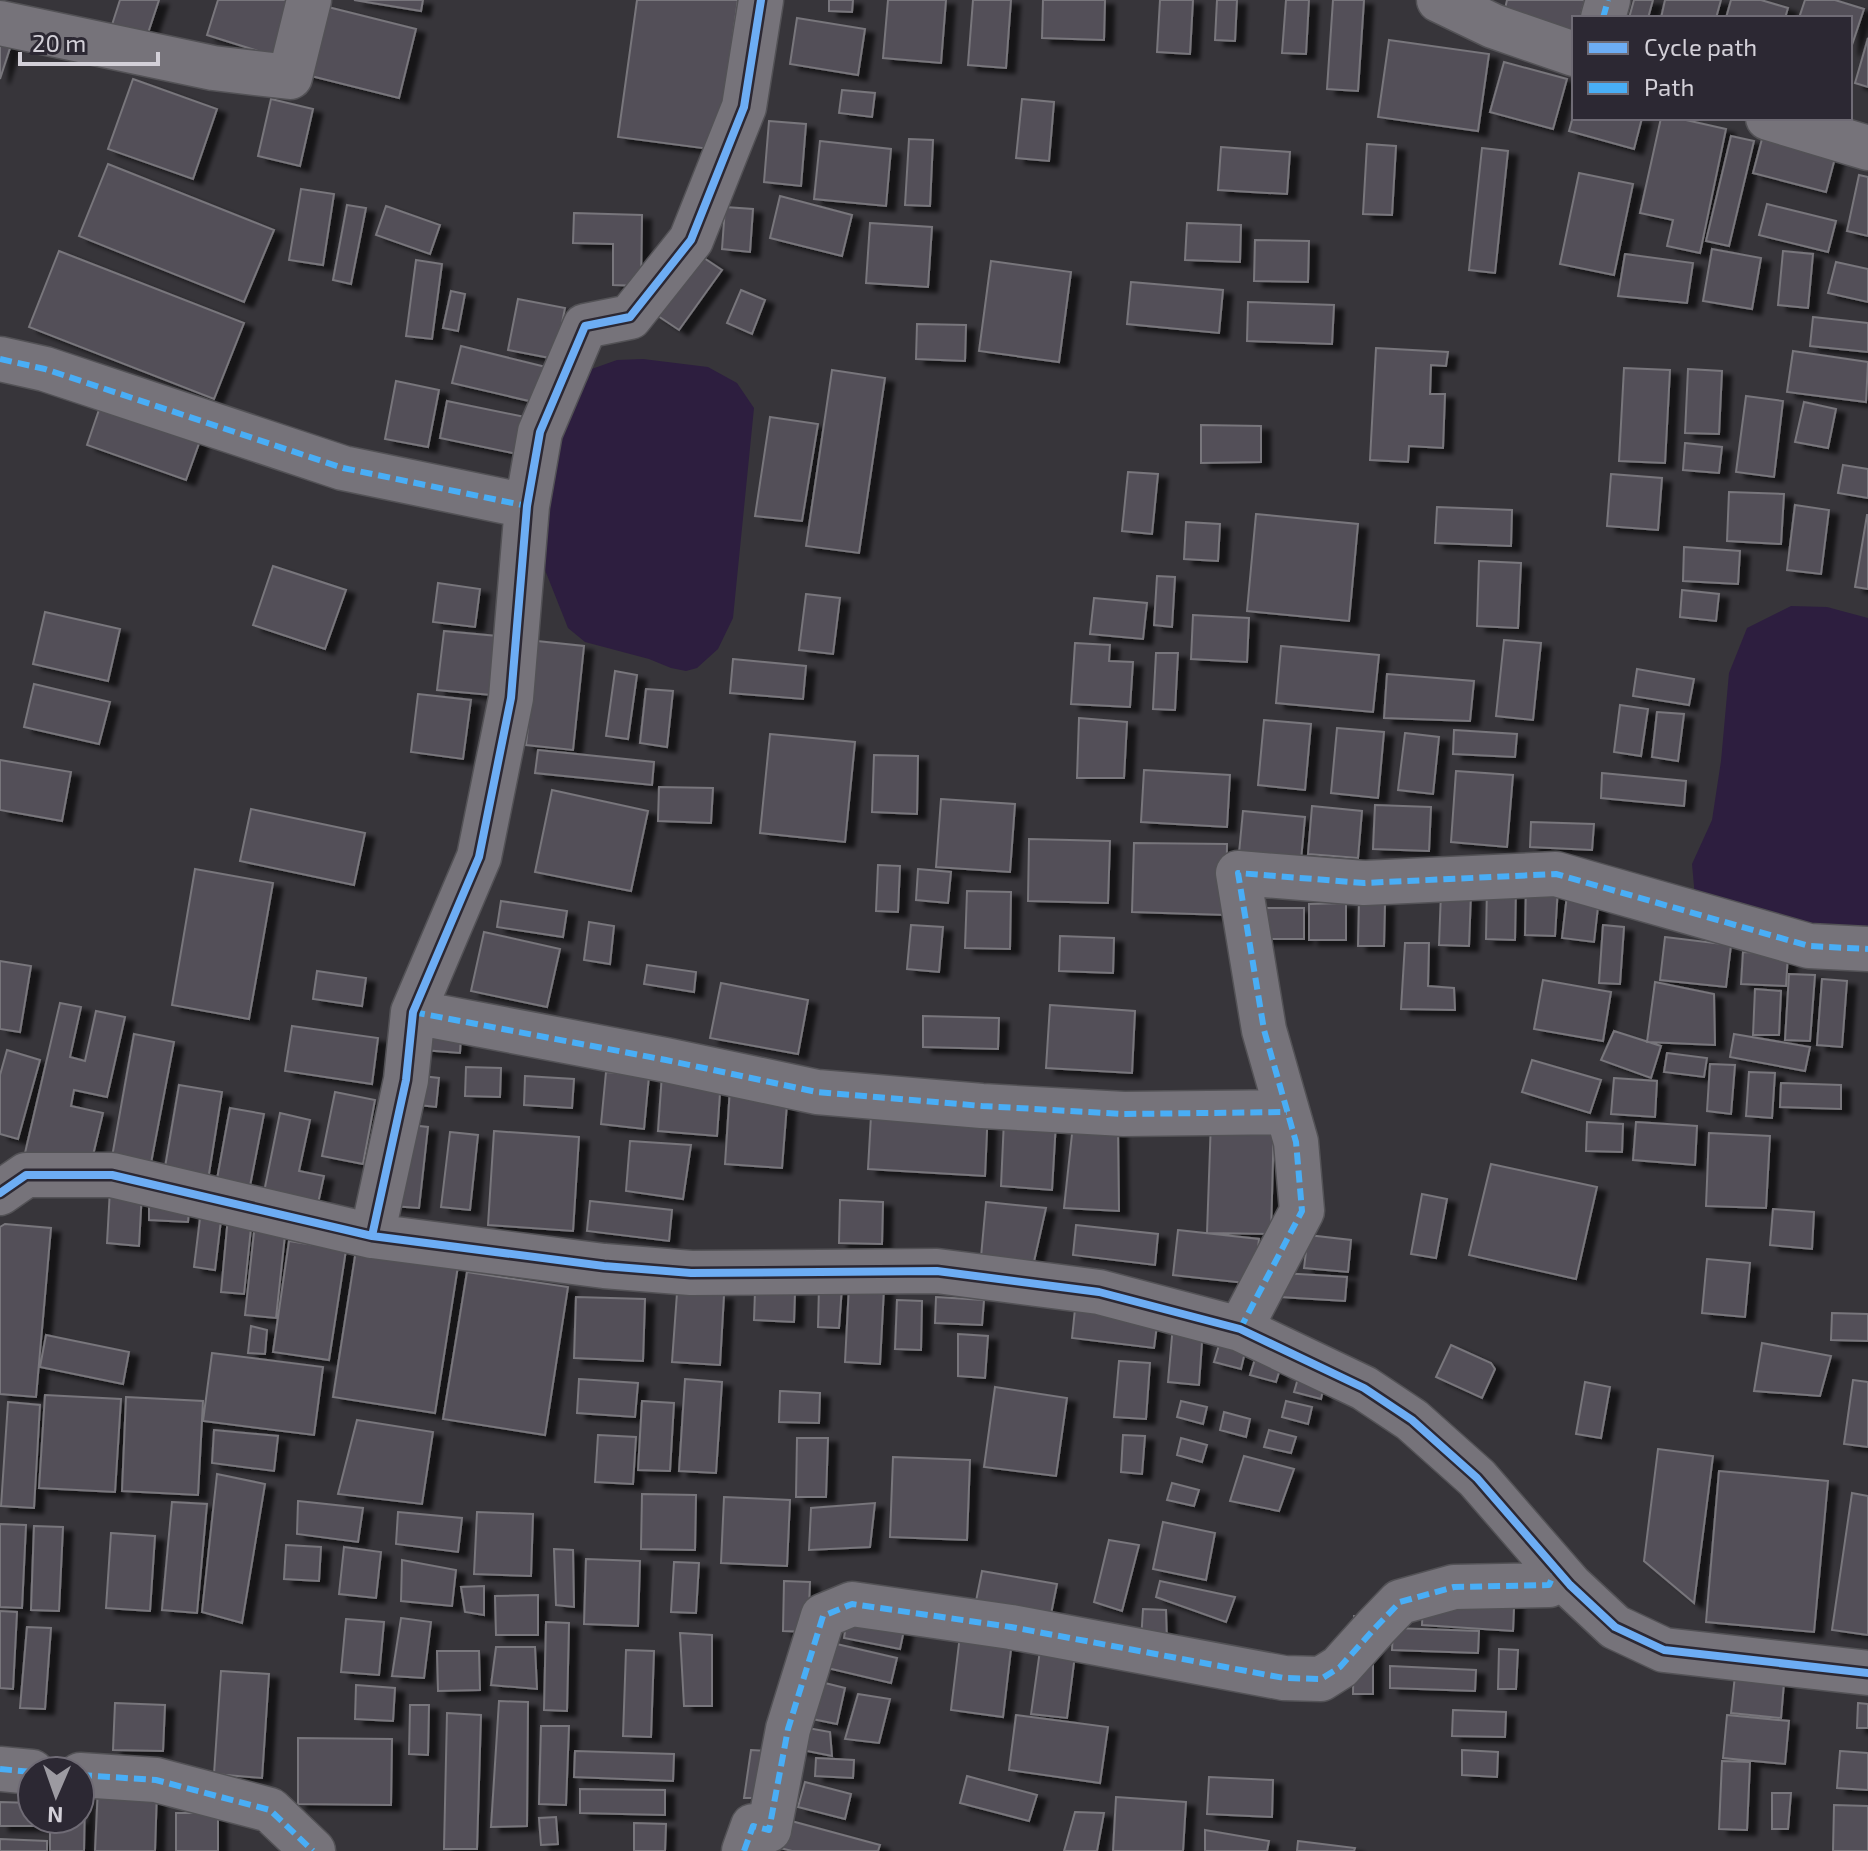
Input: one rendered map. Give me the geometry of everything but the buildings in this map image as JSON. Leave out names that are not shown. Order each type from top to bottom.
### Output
[{"type":"street","points":[[0,23],[213,68],[290,77],[309,0]]},
{"type":"street","points":[[372,1236],[406,1080],[413,1012],[479,857],[511,698],[527,506],[540,432],[585,326],[630,317],[691,240],[744,107],[761,0]]},
{"type":"street","points":[[1439,0],[1493,26],[1572,53]]},
{"type":"street","points":[[1775,120],[1868,148]]},
{"type":"street","points":[[0,359],[45,369],[343,468],[527,506]]},
{"type":"street","points":[[1240,1329],[1302,1211],[1296,1142],[1264,1030],[1238,873],[1364,883],[1556,874],[1809,946],[1868,949]]},
{"type":"street","points":[[413,1012],[817,1092],[1124,1114],[1287,1112]]},
{"type":"street","points":[[0,1193],[26,1175],[112,1175],[372,1236],[604,1266],[691,1273],[937,1271],[1099,1292],[1240,1329],[1364,1388],[1412,1420],[1477,1478],[1570,1585],[1615,1627],[1664,1650],[1868,1673]]},
{"type":"street","points":[[744,1851],[753,1826],[769,1830],[788,1729],[823,1616],[852,1604],[1011,1627],[1284,1678],[1321,1679],[1340,1667],[1400,1602],[1454,1587],[1549,1585],[1556,1569]]},
{"type":"street","points":[[96,1776],[156,1780],[270,1810],[313,1851]]},
{"type":"shaded area","points":[[643,359],[708,367],[737,383],[754,408],[733,618],[718,649],[697,668],[686,671],[585,642],[568,628],[543,565],[547,443],[586,371],[617,360]]},
{"type":"shaded area","points":[[1791,606],[1827,607],[1868,618],[1868,937],[1695,897],[1692,864],[1712,820],[1729,673],[1747,628]]},
{"type":"marked path","points":[[1604,16],[1608,0]]},
{"type":"marked path","points":[[0,359],[45,369],[343,468],[527,506]]},
{"type":"marked path","points":[[1240,1329],[1302,1211],[1296,1142],[1264,1030],[1238,873],[1364,883],[1556,874],[1809,946],[1868,949]]},
{"type":"marked path","points":[[413,1012],[817,1092],[1124,1114],[1287,1112]]},
{"type":"marked path","points":[[744,1851],[753,1826],[769,1830],[788,1729],[823,1616],[852,1604],[1011,1627],[1284,1678],[1321,1679],[1340,1667],[1400,1602],[1454,1587],[1549,1585],[1556,1569]]},
{"type":"marked path","points":[[0,1769],[16,1770]]},
{"type":"marked path","points":[[96,1776],[156,1780],[270,1810],[313,1851]]},
{"type":"cycle path","points":[[372,1236],[406,1080],[413,1012],[479,857],[511,698],[527,506],[540,432],[585,326],[630,317],[691,240],[744,107],[761,0]]},
{"type":"cycle path","points":[[0,1193],[26,1175],[112,1175],[372,1236],[604,1266],[691,1273],[937,1271],[1099,1292],[1240,1329],[1364,1388],[1412,1420],[1477,1478],[1570,1585],[1615,1627],[1664,1650],[1868,1673]]}]
